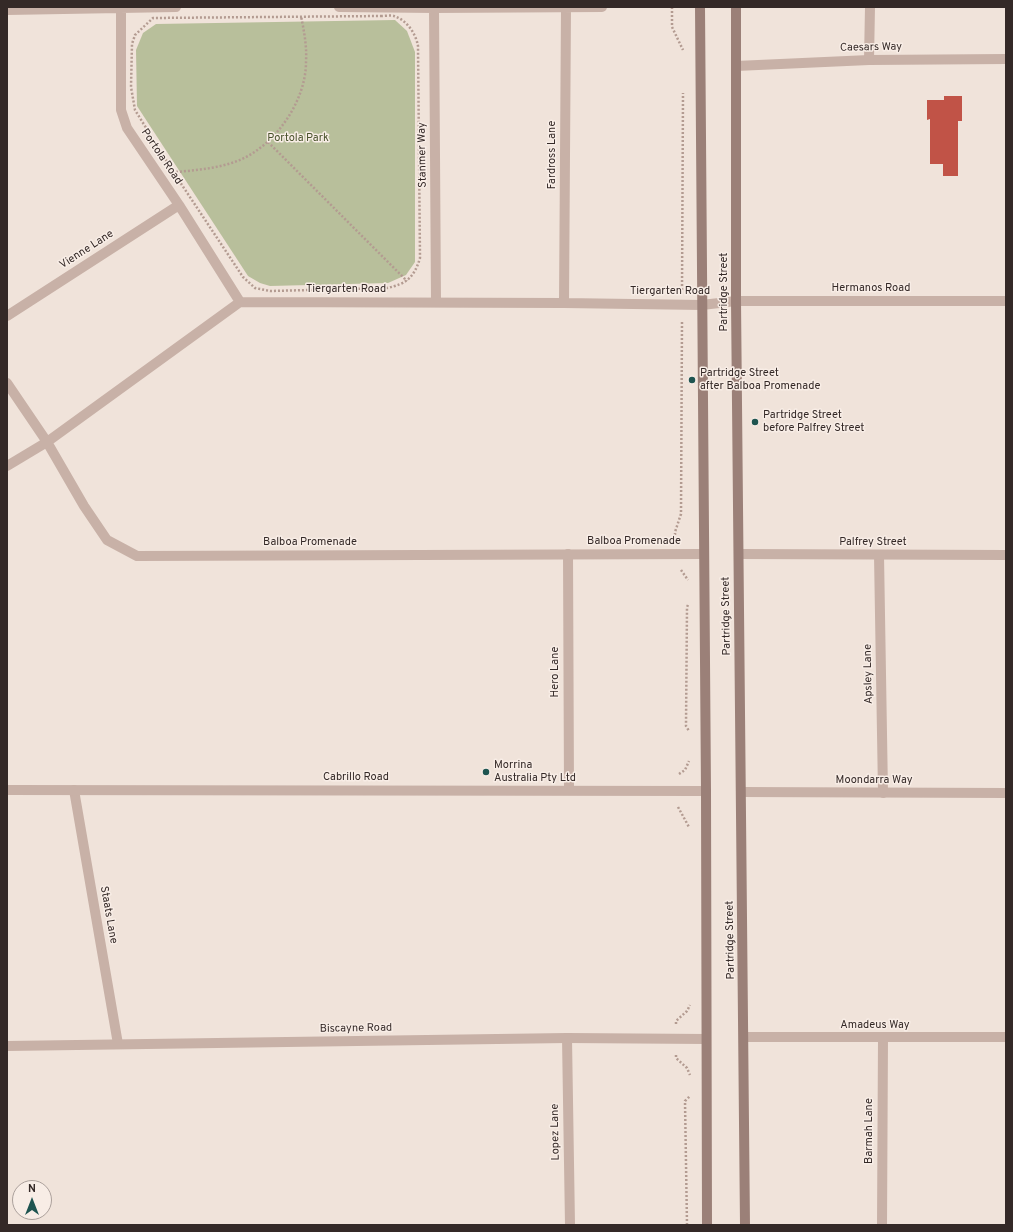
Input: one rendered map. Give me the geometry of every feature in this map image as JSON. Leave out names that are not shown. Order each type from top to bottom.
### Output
[{"type":"main road","name":"Partridge Street","points":[[700,7],[706,791],[706,1225]]},
{"type":"main road","name":"Partridge Street","points":[[736,7],[736,301],[745,1225]]},
{"type":"street","points":[[7,10],[176,7]]},
{"type":"street","points":[[339,7],[602,7]]},
{"type":"street","name":"Fardross Lane","points":[[564,303],[566,7]]},
{"type":"street","points":[[869,60],[870,7]]},
{"type":"street","name":"Portola Road","points":[[121,8],[121,110],[128,128],[179,205],[240,302]]},
{"type":"street","name":"Stanmer Way","points":[[434,8],[436,302]]},
{"type":"street","name":"Caesars Way","points":[[736,66],[869,60],[1006,58]]},
{"type":"street","name":"Vienne Lane","points":[[7,316],[179,205]]},
{"type":"street","name":"Tiergarten Road","points":[[240,302],[436,302],[702,305],[736,301]]},
{"type":"street","name":"Hermanos Road","points":[[736,301],[1006,301]]},
{"type":"street","points":[[7,466],[47,442],[240,302]]},
{"type":"street","name":"Balboa Promenade","points":[[7,383],[47,442],[84,506],[107,540],[137,556],[704,554]]},
{"type":"street","name":"Hero Lane","points":[[568,554],[569,790]]},
{"type":"street","name":"Palfrey Street","points":[[739,554],[1006,555]]},
{"type":"street","name":"Apsley Lane","points":[[879,555],[883,793]]},
{"type":"street","name":"Cabrillo Road","points":[[7,790],[706,791]]},
{"type":"street","name":"Staats Lane","points":[[74,790],[118,1044]]},
{"type":"street","name":"Moondarra Way","points":[[741,792],[1006,793]]},
{"type":"street","name":"Amadeus Way","points":[[744,1037],[1006,1037]]},
{"type":"street","name":"Biscayne Road","points":[[7,1046],[567,1038],[706,1039]]},
{"type":"street","name":"Lopez Lane","points":[[567,1038],[570,1225]]},
{"type":"street","name":"Barmah Lane","points":[[882,1225],[883,1038]]},
{"type":"path","points":[[672,7],[672,28],[683,48],[683,56]]},
{"type":"path","points":[[174,173],[215,167],[241,160],[257,151],[277,132],[293,110],[299,97],[303,82],[306,63],[305,39],[301,16]]},
{"type":"path","points":[[394,16],[407,25],[417,38],[420,258],[415,273],[407,281],[387,288],[270,291],[255,288],[243,277],[174,173],[135,110],[131,87],[132,44],[135,35],[153,18],[394,16]]},
{"type":"path","points":[[683,87],[681,514],[675,532],[675,563],[689,582]]},
{"type":"path","points":[[268,142],[407,281]]},
{"type":"path","points":[[690,602],[686,608],[686,726],[690,732]]},
{"type":"path","points":[[691,756],[685,770],[676,776],[678,810],[683,815],[691,832]]},
{"type":"path","points":[[690,1004],[687,1011],[676,1021],[676,1058],[686,1068],[693,1079]]},
{"type":"path","points":[[687,1225],[685,1101],[693,1093]]},
{"type":"green space","name":"Portola Park","points":[[395,20],[407,31],[415,52],[415,262],[406,275],[388,283],[270,286],[260,283],[248,276],[137,106],[136,50],[143,33],[156,24]]},
{"type":"building","points":[[944,96],[962,96],[962,121],[958,121],[958,176],[943,176],[943,164],[930,164],[930,119],[927,120],[927,100],[944,100]]},
{"type":"place","name":"Partridge Street after Balboa Promenade","points":[[692,380]]},
{"type":"place","name":"Partridge Street before Palfrey Street","points":[[755,422]]},
{"type":"place","name":"Morrina Australia Pty Ltd","points":[[486,772]]}]
